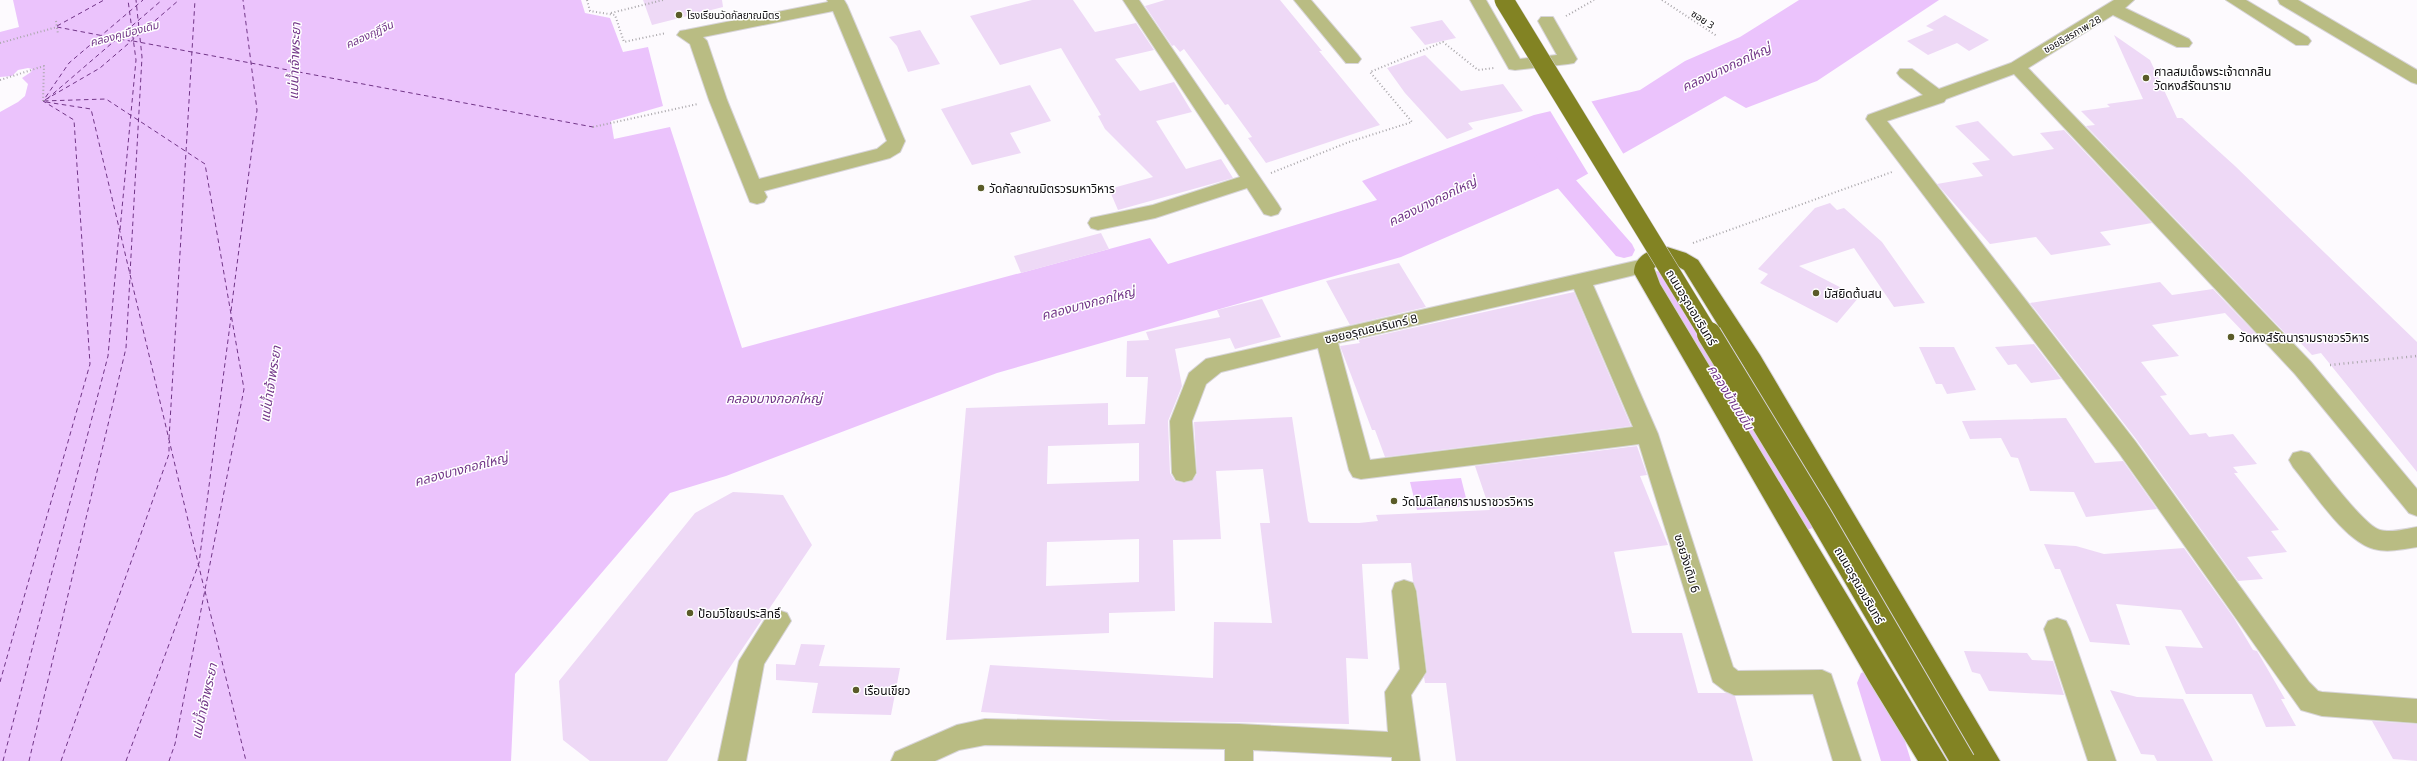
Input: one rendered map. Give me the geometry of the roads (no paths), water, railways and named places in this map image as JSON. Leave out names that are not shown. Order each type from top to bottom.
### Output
[{"type":"main road","name":"ถนนอรุณอมรินทร์","points":[[1504,0],[1820,516],[1963,761]]},
{"type":"main road","points":[[1933,761],[1878,673],[1650,285],[1644,273],[1644,266],[1658,255],[1671,254],[1682,258],[1691,265],[1752,361],[1986,761]]},
{"type":"street","points":[[1131,0],[1271,209]]},
{"type":"street","points":[[1302,0],[1352,59]]},
{"type":"street","points":[[1478,0],[1512,63],[1518,65],[1568,59],[1547,21]]},
{"type":"street","points":[[2234,0],[2302,41]]},
{"type":"street","points":[[2286,0],[2417,78]]},
{"type":"street","points":[[837,3],[896,141],[893,148],[883,154],[755,192],[718,100],[698,41],[686,35],[837,3]]},
{"type":"street","points":[[2120,5],[2183,44]]},
{"type":"street","name":"ซอยอิสรภาพ 28","points":[[2120,5],[2066,35],[2017,67],[1938,98],[1875,119],[1912,164],[2127,447],[2300,690],[2310,701],[2322,704],[2417,711]]},
{"type":"street","points":[[2017,67],[2303,368],[2413,497]]},
{"type":"street","points":[[1906,73],[1938,98]]},
{"type":"street","points":[[1098,223],[1155,211],[1252,180]]},
{"type":"street","name":"ซอยอรุณอมรินทร์ 8","points":[[1184,473],[1181,421],[1197,379],[1204,371],[1214,365],[1644,266]]},
{"type":"street","name":"ซอยวังเดิม 6","points":[[1582,281],[1647,434],[1722,674],[1734,683],[1822,682],[1847,761]]},
{"type":"street","points":[[1326,338],[1361,470],[1647,434]]},
{"type":"street","points":[[2301,460],[2361,529],[2373,538],[2385,541],[2417,537]]},
{"type":"street","points":[[905,761],[957,738],[985,732],[1239,749],[1404,753],[1398,692],[1414,672],[1404,591]]},
{"type":"street","points":[[732,761],[752,661],[778,621]]},
{"type":"street","points":[[2057,630],[2102,761]]},
{"type":"water","points":[[13,0],[581,0],[585,13],[610,18],[623,52],[648,47],[663,106],[611,121],[614,139],[670,127],[742,348],[1150,238],[1168,264],[1377,200],[1362,181],[1534,115],[1640,90],[1685,61],[1740,37],[1799,0],[1939,0],[1817,81],[1746,108],[1725,96],[1575,181],[1401,257],[997,373],[726,476],[670,493],[515,674],[511,761],[0,761],[0,32],[19,27]]},
{"type":"water","points":[[1461,478],[1468,506],[1417,510],[1410,482]]},
{"type":"waterway","name":"คลองบ้านขมิ้น","points":[[1545,159],[1624,250]]},
{"type":"waterway","name":"คลองบ้านขมิ้น","points":[[1652,278],[1669,295],[1806,519]]},
{"type":"waterway","points":[[1872,683],[1896,761]]},
{"type":"place","name":"โรงเรียนวัดกัลยาณมิตร","points":[[679,15]]},
{"type":"place","name":"ศาลสมเด็จพระเจ้าตากสิน วัดหงส์รัตนาราม","points":[[2146,78]]},
{"type":"place","name":"วัดกัลยาณมิตรวรมหาวิหาร","points":[[981,188]]},
{"type":"place","name":"มัสยิดต้นสน","points":[[1816,293]]},
{"type":"place","name":"วัดหงส์รัตนารามราชวรวิหาร","points":[[2231,337]]},
{"type":"place","name":"วัดโมลีโลกยารามราชวรวิหาร","points":[[1394,501]]},
{"type":"place","name":"ป้อมวิไชยประสิทธิ์","points":[[690,613]]},
{"type":"place","name":"เรือนเขียว","points":[[856,690]]},
{"type":"water label","name":"คลองคูเมืองเดิม","points":[[124,33]]},
{"type":"water label","name":"คลองกุฎีจีน","points":[[369,34]]},
{"type":"water label","name":"แม่น้ำเจ้าพระยา","points":[[294,61]]},
{"type":"water label","name":"คลองบางกอกใหญ่","points":[[1726,67]]},
{"type":"water label","name":"คลองบางกอกใหญ่","points":[[1432,201]]},
{"type":"water label","name":"คลองบางกอกใหญ่","points":[[1088,303]]},
{"type":"water label","name":"แม่น้ำเจ้าพระยา","points":[[270,384]]},
{"type":"water label","name":"คลองบางกอกใหญ่","points":[[774,398]]},
{"type":"water label","name":"คลองบางกอกใหญ่","points":[[461,469]]},
{"type":"water label","name":"แม่น้ำเจ้าพระยา","points":[[204,701]]}]
